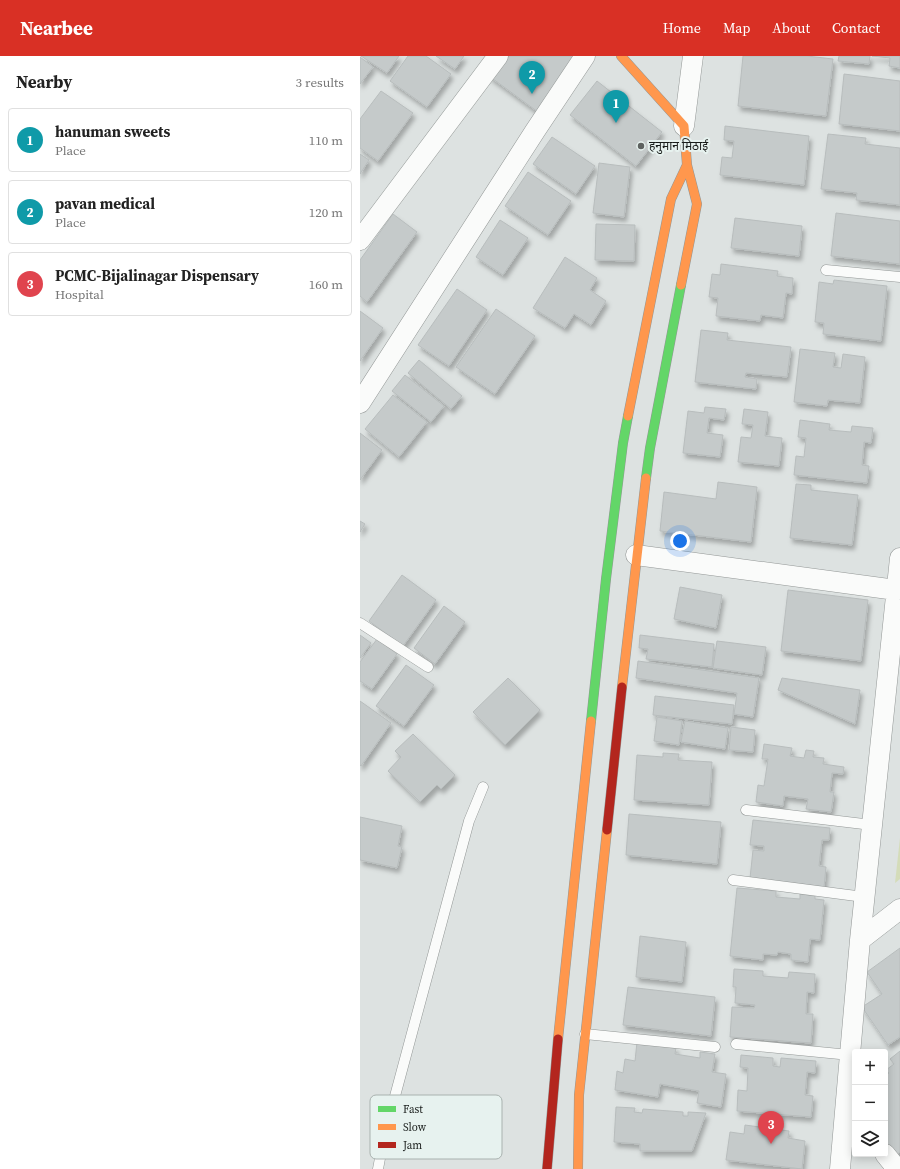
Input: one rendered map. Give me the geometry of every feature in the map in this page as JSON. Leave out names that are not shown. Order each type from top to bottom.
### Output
[{"type":"street","points":[[360,240],[498,56]]},
{"type":"street","points":[[360,403],[584,56]]},
{"type":"street","points":[[621,56],[684,126]]},
{"type":"street","points":[[578,1169],[579,1095],[636,555],[650,448],[698,204],[687,165],[684,126],[693,56]]},
{"type":"street","points":[[547,1169],[554,1073],[606,580],[623,443],[671,199],[687,165]]},
{"type":"street","points":[[636,555],[896,590]]},
{"type":"street","points":[[840,1169],[864,897],[900,558]]},
{"type":"street","points":[[860,940],[900,909]]},
{"type":"street","points":[[887,1157],[897,1169]]},
{"type":"lane","points":[[826,270],[900,277]]},
{"type":"lane","points":[[360,623],[428,667]]},
{"type":"lane","points":[[395,1095],[469,821],[483,787]]},
{"type":"lane","points":[[746,810],[872,825]]},
{"type":"lane","points":[[733,880],[864,897]]},
{"type":"lane","points":[[585,1034],[715,1047]]},
{"type":"lane","points":[[736,1044],[850,1055]]},
{"type":"lane","points":[[378,1169],[380,1159]]},
{"type":"green space","points":[[900,838],[900,879],[895,883]]},
{"type":"building","points":[[361,56],[399,56],[387,73]]},
{"type":"building","points":[[408,56],[426,56],[451,74],[427,107],[390,81]]},
{"type":"building","points":[[436,56],[464,56],[455,69]]},
{"type":"building","points":[[504,56],[578,56],[538,112],[489,76]]},
{"type":"building","points":[[743,56],[807,56],[833,59],[826,116],[738,106]]},
{"type":"building","points":[[839,56],[870,56],[869,64],[838,61]]},
{"type":"building","points":[[872,56],[900,56],[900,68],[889,66],[890,58]]},
{"type":"building","points":[[360,57],[373,67],[360,84]]},
{"type":"building","points":[[844,74],[900,81],[900,131],[839,124]]},
{"type":"building","points":[[597,81],[662,132],[636,166],[570,115]]},
{"type":"building","points":[[381,91],[413,113],[378,161],[360,148],[360,119]]},
{"type":"building","points":[[725,126],[809,136],[804,185],[720,175],[722,157],[732,158],[734,141],[724,140]]},
{"type":"building","points":[[828,134],[866,138],[865,144],[900,148],[900,205],[856,200],[857,193],[821,189]]},
{"type":"building","points":[[552,137],[595,166],[576,194],[533,164]]},
{"type":"building","points":[[360,154],[369,160],[360,174]]},
{"type":"building","points":[[599,163],[630,167],[624,217],[593,213]]},
{"type":"building","points":[[528,172],[571,201],[548,235],[505,206]]},
{"type":"building","points":[[836,213],[900,221],[900,264],[831,256]]},
{"type":"building","points":[[393,214],[417,232],[367,302],[360,296],[360,260]]},
{"type":"building","points":[[735,218],[802,226],[799,256],[731,248]]},
{"type":"building","points":[[500,220],[528,238],[503,275],[476,257]]},
{"type":"building","points":[[596,224],[635,225],[634,261],[595,260]]},
{"type":"building","points":[[565,257],[597,278],[590,290],[606,301],[591,325],[574,314],[565,328],[533,308]]},
{"type":"building","points":[[721,264],[778,271],[777,276],[793,278],[792,294],[786,293],[783,318],[761,315],[760,321],[716,316],[718,298],[709,297],[712,274],[720,275]]},
{"type":"building","points":[[834,280],[887,286],[881,341],[823,334],[824,323],[815,322],[819,282],[833,284]]},
{"type":"building","points":[[457,289],[487,310],[449,366],[418,345]]},
{"type":"building","points":[[496,309],[535,336],[495,394],[456,367]]},
{"type":"building","points":[[360,311],[383,328],[360,361]]},
{"type":"building","points":[[701,330],[728,333],[727,340],[791,347],[787,377],[746,373],[745,377],[757,379],[756,389],[695,382]]},
{"type":"building","points":[[800,349],[835,353],[833,367],[841,368],[843,354],[865,357],[860,403],[828,400],[827,406],[794,402]]},
{"type":"building","points":[[419,360],[462,396],[451,409],[408,373]]},
{"type":"building","points":[[405,375],[444,406],[431,422],[392,391]]},
{"type":"building","points":[[393,395],[427,422],[399,457],[365,429]]},
{"type":"building","points":[[705,407],[726,409],[724,420],[709,418],[707,433],[723,435],[720,457],[683,453],[688,411],[704,413]]},
{"type":"building","points":[[744,409],[768,412],[765,436],[782,438],[779,466],[738,462],[741,437],[751,438],[753,425],[742,424]]},
{"type":"building","points":[[800,420],[830,424],[829,430],[851,432],[852,426],[873,428],[871,443],[864,442],[862,465],[869,466],[867,483],[794,475],[796,456],[804,457],[806,438],[798,437]]},
{"type":"building","points":[[360,433],[382,450],[360,480]]},
{"type":"building","points":[[718,482],[757,487],[751,542],[660,531],[664,492],[716,499]]},
{"type":"building","points":[[796,484],[811,485],[811,490],[858,495],[852,545],[790,538]]},
{"type":"building","points":[[360,521],[365,524],[360,532]]},
{"type":"building","points":[[402,575],[436,600],[403,646],[369,621]]},
{"type":"building","points":[[680,587],[722,595],[716,628],[674,619]]},
{"type":"building","points":[[788,590],[868,600],[861,661],[781,651]]},
{"type":"building","points":[[444,606],[465,622],[435,664],[414,648]]},
{"type":"building","points":[[360,635],[371,643],[360,658]]},
{"type":"building","points":[[640,635],[714,644],[712,667],[646,659],[648,649],[639,648]]},
{"type":"building","points":[[377,639],[397,654],[372,689],[360,681],[360,662]]},
{"type":"building","points":[[717,641],[766,647],[762,675],[713,668]]},
{"type":"building","points":[[638,661],[759,678],[753,717],[734,714],[737,693],[636,678]]},
{"type":"building","points":[[406,665],[434,685],[404,726],[376,706]]},
{"type":"building","points":[[508,678],[540,710],[505,745],[473,712]]},
{"type":"building","points":[[782,678],[860,690],[855,724],[778,690]]},
{"type":"building","points":[[655,696],[734,705],[732,724],[653,715]]},
{"type":"building","points":[[360,701],[391,723],[361,766],[360,765]]},
{"type":"building","points":[[657,717],[682,721],[679,745],[654,741]]},
{"type":"building","points":[[685,721],[728,728],[725,749],[681,742]]},
{"type":"building","points":[[731,727],[755,730],[753,752],[729,750]]},
{"type":"building","points":[[413,734],[455,775],[441,789],[437,785],[420,802],[388,771],[401,757],[395,751]]},
{"type":"building","points":[[764,744],[792,748],[790,756],[804,758],[806,750],[814,751],[813,757],[824,758],[823,764],[844,767],[843,774],[832,773],[830,792],[834,792],[831,812],[806,809],[808,799],[784,796],[783,806],[756,802],[758,785],[764,786],[768,759],[762,759]]},
{"type":"building","points":[[663,753],[679,754],[678,760],[712,762],[709,805],[634,800],[637,755],[663,757]]},
{"type":"building","points":[[629,814],[721,822],[717,864],[626,855]]},
{"type":"building","points":[[360,817],[402,826],[398,846],[402,847],[397,868],[360,860]]},
{"type":"building","points":[[753,820],[830,828],[829,840],[822,840],[819,866],[826,867],[824,887],[750,878],[753,850],[764,851],[764,846],[750,845]]},
{"type":"building","points":[[737,888],[776,891],[776,897],[800,899],[800,894],[815,896],[815,899],[824,900],[820,940],[810,939],[808,962],[791,960],[791,954],[778,952],[777,955],[763,954],[763,960],[730,956]]},
{"type":"building","points":[[640,936],[686,942],[682,982],[636,977]]},
{"type":"building","points":[[900,948],[900,1037],[888,1045],[862,1007],[882,994],[867,972]]},
{"type":"building","points":[[734,969],[763,971],[763,976],[788,978],[789,972],[815,974],[814,993],[807,992],[806,1014],[813,1014],[811,1043],[730,1037],[732,1007],[754,1008],[755,1005],[735,1003],[736,987],[733,987]]},
{"type":"building","points":[[628,987],[715,997],[711,1036],[623,1025]]},
{"type":"building","points":[[637,1042],[676,1048],[675,1054],[700,1058],[700,1052],[715,1054],[712,1072],[726,1074],[721,1107],[697,1103],[699,1091],[660,1084],[658,1097],[615,1090],[617,1071],[623,1073],[625,1059],[635,1061]]},
{"type":"building","points":[[900,1051],[900,1152],[894,1157],[888,1150],[888,1068],[894,1064],[890,1059]]},
{"type":"building","points":[[741,1055],[773,1058],[773,1066],[780,1067],[781,1058],[816,1061],[815,1073],[807,1072],[805,1095],[813,1096],[811,1117],[737,1111],[738,1090],[747,1091],[748,1068],[740,1067]]},
{"type":"building","points":[[616,1107],[635,1108],[634,1112],[642,1113],[643,1109],[683,1112],[683,1116],[688,1116],[688,1112],[706,1113],[692,1151],[640,1151],[640,1144],[614,1142]]},
{"type":"building","points":[[745,1125],[789,1131],[788,1138],[805,1141],[802,1169],[726,1160],[730,1132],[744,1134]]},
{"type":"traffic: fast","points":[[646,478],[650,448],[681,285]]},
{"type":"traffic: fast","points":[[591,721],[606,579],[623,443],[628,416]]},
{"type":"traffic: slow","points":[[621,56],[684,126],[687,165],[697,204],[681,285]]},
{"type":"traffic: slow","points":[[628,416],[671,199],[687,165]]},
{"type":"traffic: slow","points":[[622,687],[646,478]]},
{"type":"traffic: slow","points":[[558,1039],[591,721]]},
{"type":"traffic: slow","points":[[578,1169],[579,1095],[607,830]]},
{"type":"traffic: jam","points":[[607,830],[622,687]]},
{"type":"traffic: jam","points":[[547,1169],[558,1039]]},
{"type":"place","name":"pavan medical","points":[[532,94]]},
{"type":"place","name":"hanuman sweets","points":[[616,123]]},
{"type":"place","name":"हनुमान मिठाई","points":[[641,146]]},
{"type":"place","name":"PCMC-Bijalinagar Dispensary","points":[[771,1144]]}]
